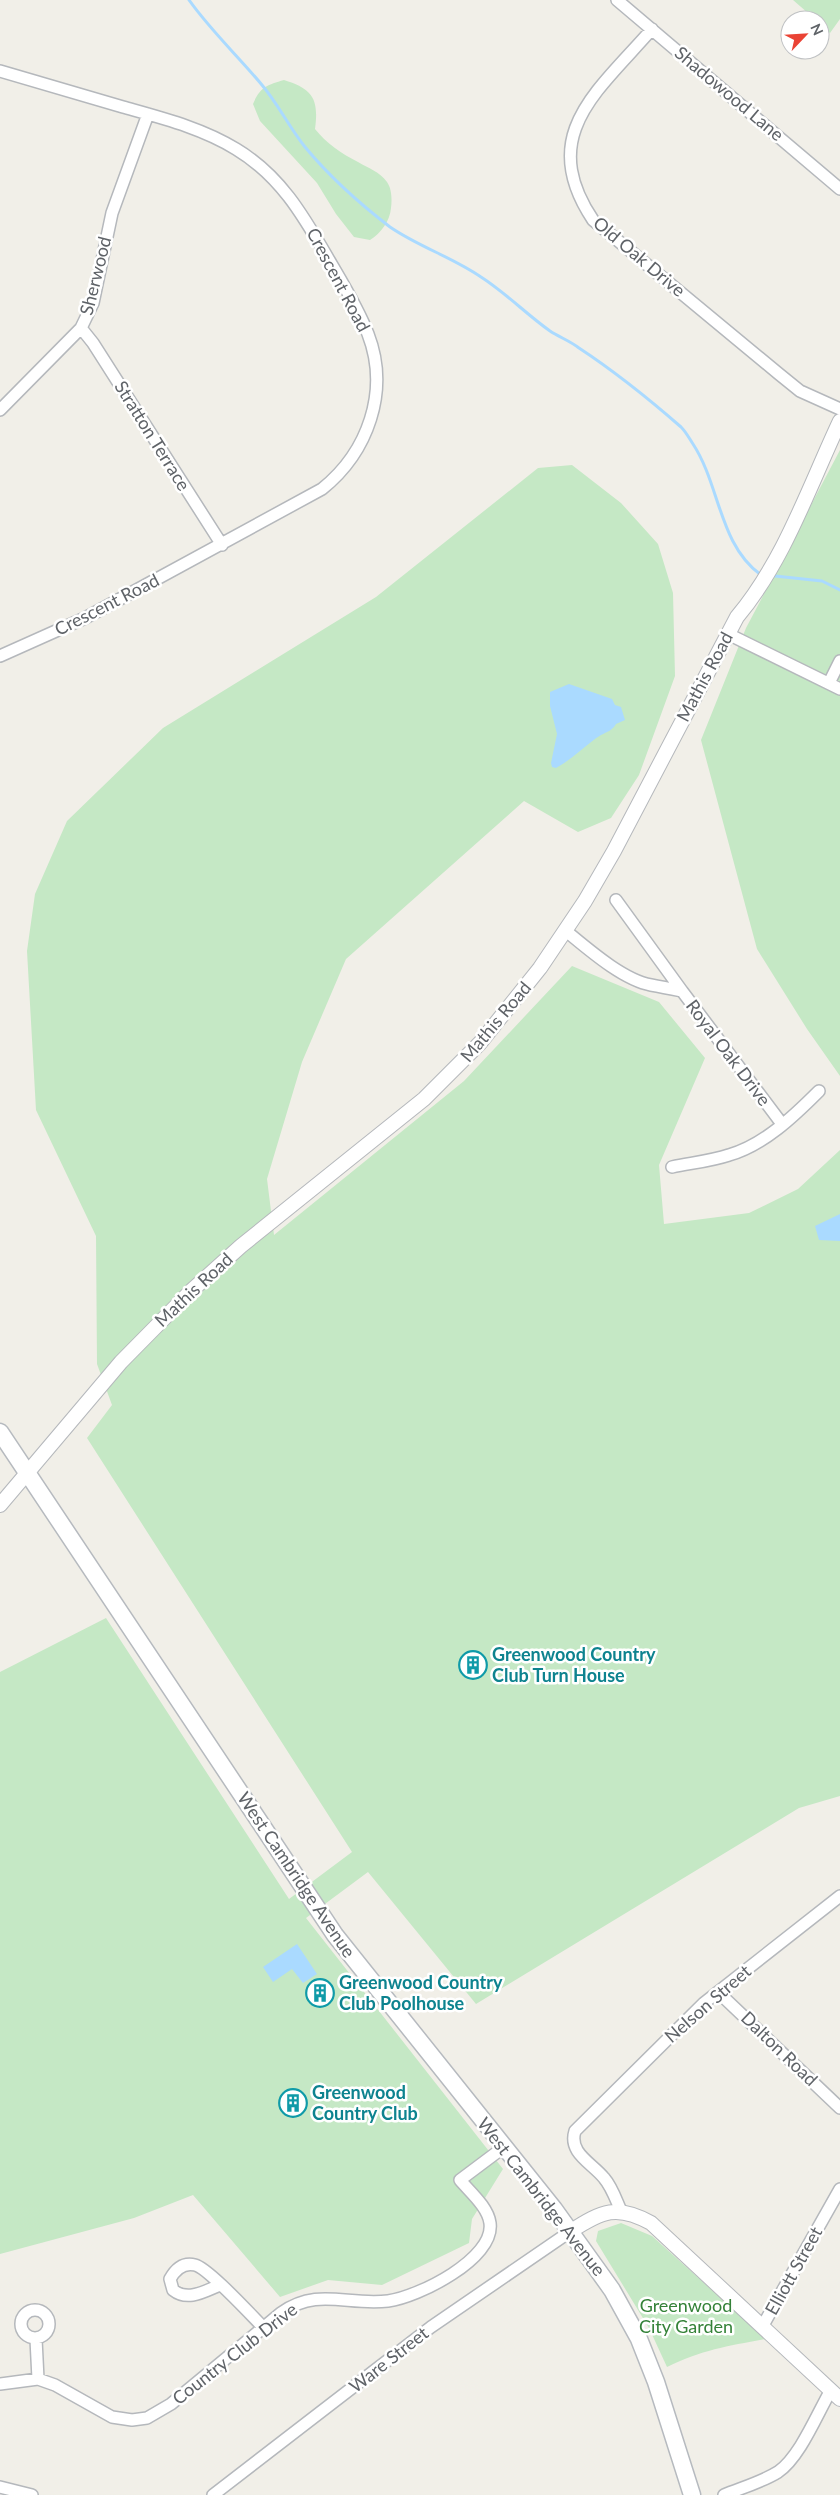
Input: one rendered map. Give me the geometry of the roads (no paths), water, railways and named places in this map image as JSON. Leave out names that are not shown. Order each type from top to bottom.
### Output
[{"type":"main road","name":"West Cambridge Avenue","points":[[0,1432],[335,1935],[571,2231],[612,2290],[638,2339],[656,2382],[692,2495]]},
{"type":"street","name":"Shadowood Lane","points":[[618,0],[840,188]]},
{"type":"street","name":"Old Oak Drive","points":[[652,30],[585,106],[576,127],[570,151],[572,177],[581,201],[593,220],[800,391],[840,409]]},
{"type":"street","name":"Crescent Road","points":[[0,71],[192,128],[222,140],[253,160],[280,184],[302,214],[359,314],[368,334],[374,357],[376,386],[373,414],[362,442],[348,464],[332,481],[314,495],[85,618],[0,656]]},
{"type":"street","name":"Sherwood","points":[[0,410],[81,328],[93,303],[112,213],[148,114]]},
{"type":"street","name":"Stratton Terrace","points":[[81,328],[93,343],[222,544]]},
{"type":"street","name":"Mathis Road","points":[[0,1505],[121,1362],[191,1290],[242,1246],[424,1099],[456,1069],[508,1009],[566,931],[614,851],[737,617],[755,596],[780,549],[840,421]]},
{"type":"street","points":[[728,634],[840,689]]},
{"type":"street","points":[[828,683],[840,661]]},
{"type":"street","points":[[616,900],[682,991]]},
{"type":"street","name":"Royal Oak Drive","points":[[566,931],[616,969],[635,979],[652,986],[682,991],[782,1124]]},
{"type":"street","points":[[672,1167],[730,1155],[756,1144],[782,1124],[819,1090]]},
{"type":"street","name":"Nelson Street","points":[[620,2210],[606,2179],[578,2153],[573,2144],[575,2131],[583,2120],[718,1992],[840,1896]]},
{"type":"street","name":"Dalton Road","points":[[718,1992],[840,2108]]},
{"type":"street","name":"Country Club Drive","points":[[0,2384],[38,2379],[55,2385],[112,2417],[132,2420],[147,2418],[171,2404],[290,2306],[309,2299],[327,2298],[377,2302],[404,2297],[420,2291],[470,2261],[488,2240],[490,2222],[487,2213],[460,2180],[504,2147]]},
{"type":"street","name":"Elliott Street","points":[[762,2327],[840,2189]]},
{"type":"street","points":[[571,2231],[592,2217],[620,2210],[634,2214],[651,2223],[835,2394],[784,2467],[771,2476],[724,2495]]},
{"type":"street","name":"Ware Street","points":[[213,2495],[431,2327],[571,2231]]},
{"type":"street","points":[[220,2285],[263,2327]]},
{"type":"street","points":[[36,2339],[38,2379]]},
{"type":"street","points":[[0,2487],[32,2495]]},
{"type":"water","points":[[569,684],[612,699],[615,705],[621,707],[625,720],[616,724],[612,729],[595,739],[556,768],[552,767],[551,763],[557,734],[550,706],[550,692]]},
{"type":"water","points":[[840,1214],[840,1241],[819,1240],[815,1226]]},
{"type":"water","points":[[297,1944],[317,1974],[303,1983],[292,1969],[273,1982],[263,1967]]},
{"type":"waterway","points":[[189,0],[268,92],[305,147],[356,199],[401,234],[470,270],[490,283],[550,331],[576,346],[618,376],[681,427],[702,460],[721,514],[736,548],[761,575]]},
{"type":"waterway","points":[[775,576],[822,581],[840,590]]},
{"type":"place","name":"Greenwood Country Club Turn House","points":[[473,1665]]},
{"type":"place","name":"Greenwood Country Club Poolhouse","points":[[320,1993]]},
{"type":"place","name":"Greenwood Country Club","points":[[293,2103]]},
{"type":"park label","name":"Greenwood City Garden","points":[[686,2316]]}]
